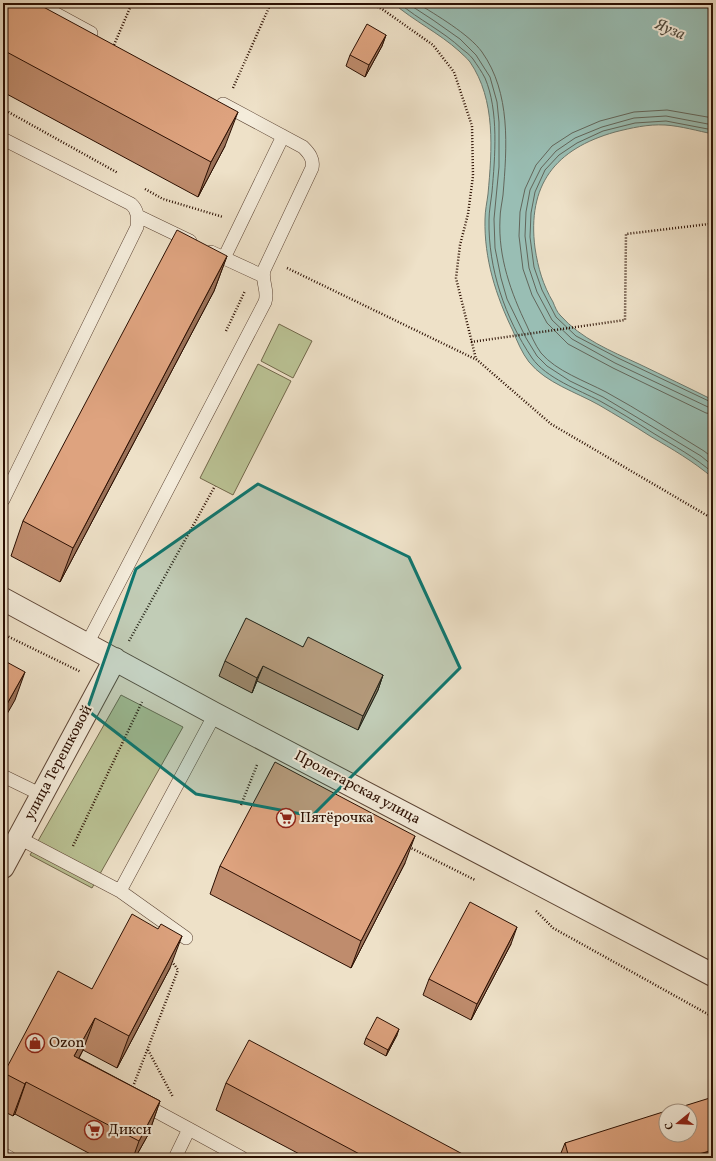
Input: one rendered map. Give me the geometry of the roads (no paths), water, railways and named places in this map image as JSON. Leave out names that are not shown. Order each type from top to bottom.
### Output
[{"type":"street","name":"Пролетарская улица","points":[[3,599],[215,714],[713,975]]},
{"type":"street","name":"улица Терешковой","points":[[3,867],[115,659]]},
{"type":"lane","points":[[36,3],[114,45]]},
{"type":"lane","points":[[211,98],[303,148],[308,152],[313,164],[269,259],[258,274]]},
{"type":"lane","points":[[224,258],[283,136]]},
{"type":"lane","points":[[3,138],[131,204],[137,211],[138,216],[137,227],[3,500]]},
{"type":"lane","points":[[84,642],[265,302],[267,293],[258,274],[138,216]]},
{"type":"lane","points":[[120,891],[215,714]]},
{"type":"lane","points":[[3,776],[42,796]]},
{"type":"lane","points":[[19,838],[120,891],[186,938]]},
{"type":"lane","points":[[129,1096],[242,1158]]},
{"type":"lane","points":[[176,1158],[189,1129]]},
{"type":"lane","points":[[3,1154],[10,1158]]},
{"type":"water","name":"Яуза","points":[[393,3],[713,3],[713,134],[683,127],[659,125],[646,126],[615,132],[594,139],[576,148],[561,160],[550,173],[541,188],[536,206],[534,226],[536,255],[546,289],[557,311],[568,323],[577,331],[597,344],[713,400],[713,478],[698,466],[624,420],[544,376],[526,358],[501,304],[489,263],[485,234],[485,216],[491,160],[491,143],[488,109],[484,92],[478,77],[470,62],[466,58],[443,38],[409,16]]},
{"type":"place","name":"Пятёрочка","points":[[286,818]]},
{"type":"place","name":"Ozon","points":[[35,1043]]},
{"type":"place","name":"Дикси","points":[[94,1130]]}]
